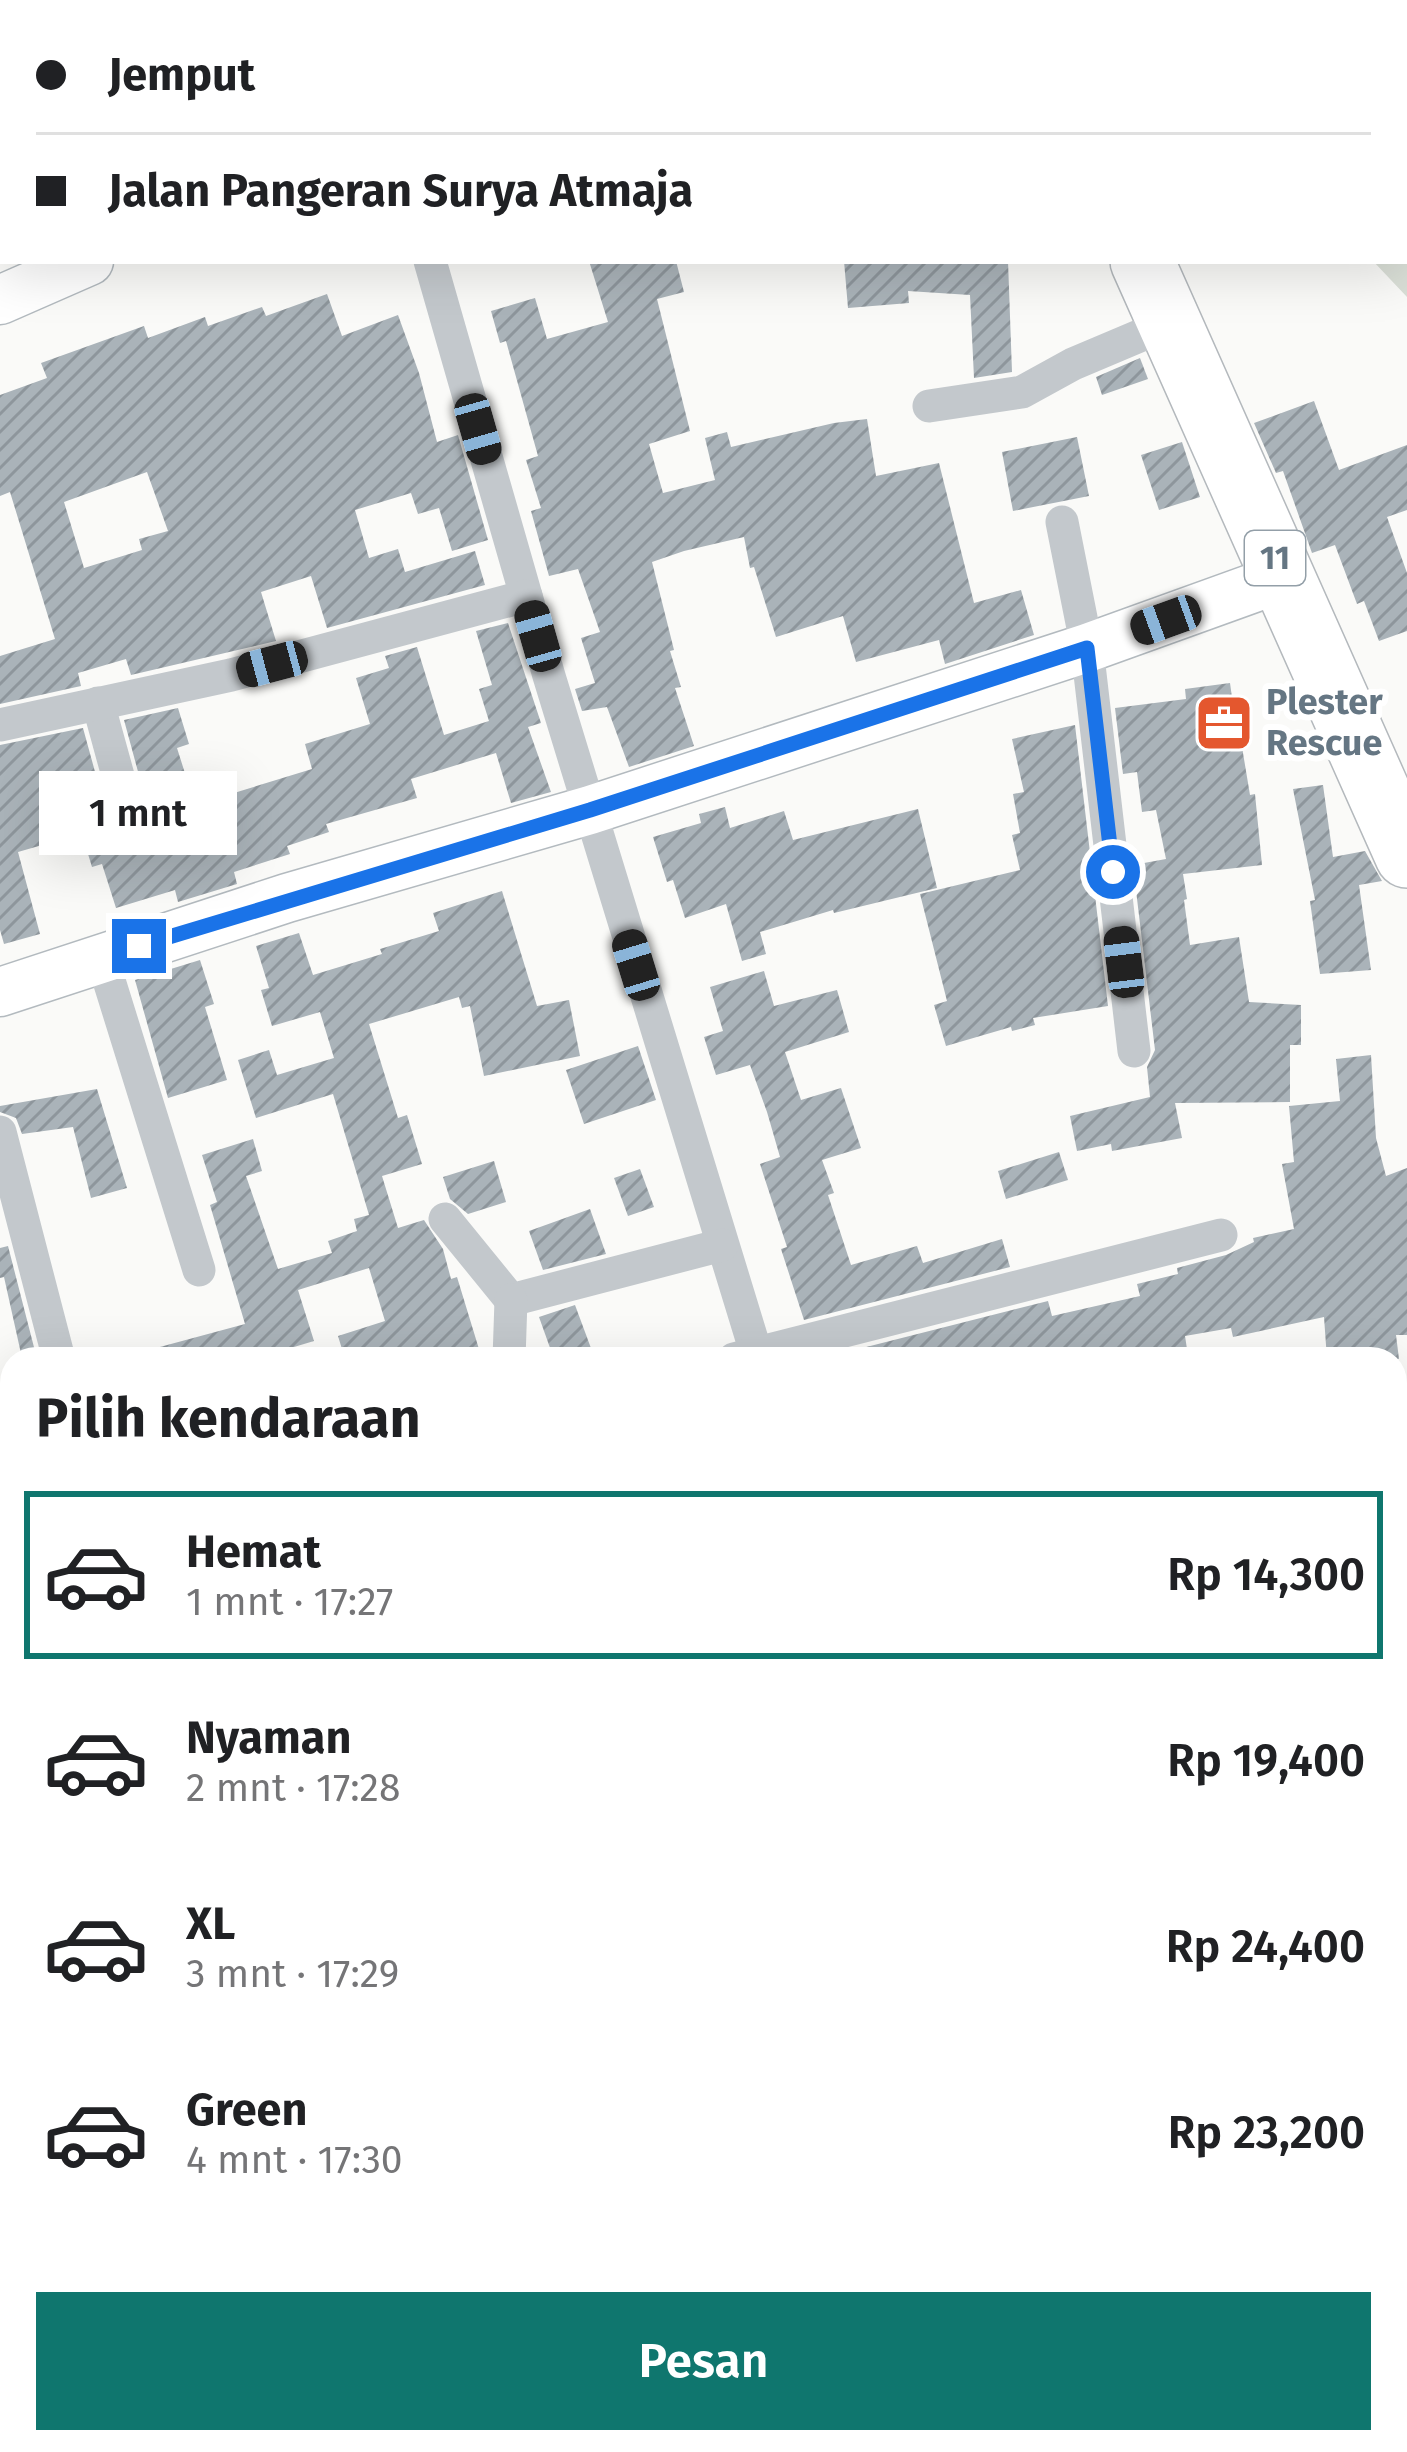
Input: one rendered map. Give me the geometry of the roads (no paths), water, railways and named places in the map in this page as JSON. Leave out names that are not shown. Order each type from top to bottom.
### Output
[{"type":"highway","name":"11","points":[[1143,264],[1407,856]]},
{"type":"street","points":[[0,300],[82,264]]},
{"type":"street","points":[[431,264],[722,1245],[747,1347]]},
{"type":"street","points":[[929,406],[1022,392],[1073,364],[1170,323]]},
{"type":"street","points":[[1062,522],[1087,648],[1134,1051]]},
{"type":"street","points":[[0,992],[287,898],[590,810],[1087,648],[1283,578]]},
{"type":"street","points":[[0,724],[231,675],[526,596]]},
{"type":"street","points":[[98,703],[123,794]]},
{"type":"street","points":[[102,958],[199,1270]]},
{"type":"street","points":[[0,1132],[55,1347]]},
{"type":"street","points":[[446,1219],[511,1300],[509,1347]]},
{"type":"street","points":[[788,1347],[1221,1235]]},
{"type":"street","points":[[511,1300],[722,1245]]},
{"type":"place","name":"Plester Rescue","points":[[1224,723]]}]
